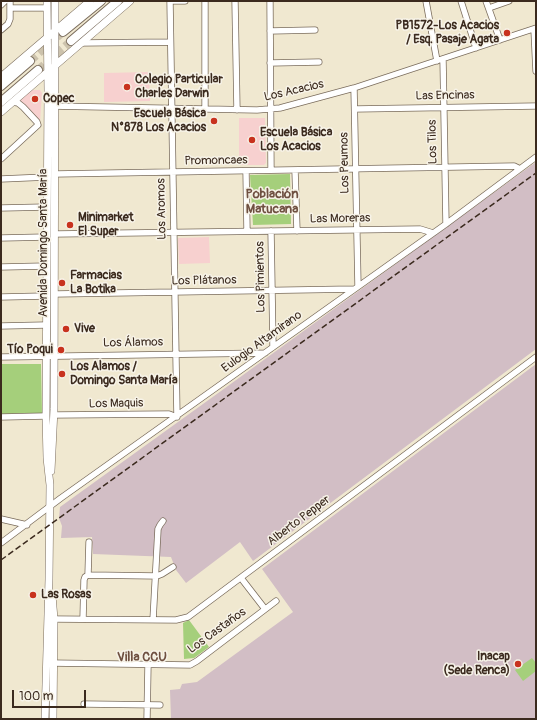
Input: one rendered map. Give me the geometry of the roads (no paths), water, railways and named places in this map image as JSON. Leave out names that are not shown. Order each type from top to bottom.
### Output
[{"type":"highway","points":[[59,31],[101,1]]},
{"type":"highway","points":[[71,41],[118,1]]},
{"type":"highway","points":[[1,86],[30,61]]},
{"type":"highway","points":[[1,102],[38,70]]},
{"type":"main road","name":"Avenida Domingo Santa María","points":[[50,485],[47,458],[46,416],[46,178],[51,106],[59,31],[55,1]]},
{"type":"main road","points":[[1,77],[47,37],[59,31],[90,1]]},
{"type":"main road","points":[[1,112],[130,1]]},
{"type":"main road","name":"Avenida Domingo Santa María","points":[[47,4],[47,72],[48,92],[51,106],[55,174],[54,415],[50,485],[49,579],[54,664],[53,719]]},
{"type":"main road","points":[[32,86],[41,86],[48,92]]},
{"type":"main road","name":"Avenida Domingo Santa María","points":[[45,719],[46,663],[51,619]]},
{"type":"street","points":[[1,5],[5,1]]},
{"type":"street","points":[[1,30],[9,22],[10,1]]},
{"type":"street","points":[[170,1],[185,1]]},
{"type":"street","name":"Los Aromos","points":[[170,1],[177,417]]},
{"type":"street","points":[[205,1],[205,109]]},
{"type":"street","points":[[235,1],[237,110]]},
{"type":"street","points":[[270,1],[271,170]]},
{"type":"street","name":"Los Tilos","points":[[426,1],[440,60],[443,107],[446,224]]},
{"type":"street","points":[[461,1],[476,48]]},
{"type":"street","points":[[486,1],[500,40]]},
{"type":"street","points":[[489,8],[509,1]]},
{"type":"street","points":[[10,8],[47,4]]},
{"type":"street","points":[[535,28],[536,71]]},
{"type":"street","name":"Los Acacios","points":[[51,106],[270,110],[354,88],[535,28]]},
{"type":"street","points":[[270,31],[315,30]]},
{"type":"street","points":[[81,43],[170,42]]},
{"type":"street","points":[[270,63],[319,62]]},
{"type":"street","name":"Los Peumos","points":[[354,88],[357,230],[356,288]]},
{"type":"street","points":[[1,159],[38,125],[23,107],[18,103],[13,102]]},
{"type":"street","name":"Las Encinas","points":[[355,109],[536,106]]},
{"type":"street","name":"Eulogio Altamirano","points":[[1,543],[446,224],[536,157]]},
{"type":"street","name":"Promoncaes","points":[[55,174],[514,166],[520,169]]},
{"type":"street","points":[[295,170],[297,231]]},
{"type":"street","name":"Los Pimientos","points":[[246,171],[247,231]]},
{"type":"street","points":[[1,179],[46,178]]},
{"type":"street","points":[[1,208],[46,207]]},
{"type":"street","name":"Las Moreras","points":[[55,234],[420,229],[433,233]]},
{"type":"street","name":"Los Pimientos","points":[[272,231],[273,347]]},
{"type":"street","points":[[1,238],[46,237]]},
{"type":"street","points":[[1,267],[46,266]]},
{"type":"street","name":"Los Plátanos","points":[[55,294],[356,288]]},
{"type":"street","points":[[1,297],[46,296]]},
{"type":"street","points":[[1,326],[46,325]]},
{"type":"street","name":"Los Álamos","points":[[1,357],[266,353]]},
{"type":"street","name":"Alberto Pepper","points":[[51,619],[179,620],[188,617],[536,357]]},
{"type":"street","name":"Los Maquis","points":[[54,415],[169,414],[177,417]]},
{"type":"street","points":[[1,417],[46,416]]},
{"type":"street","points":[[1,519],[27,525]]},
{"type":"street","points":[[152,620],[158,530],[160,524],[164,521]]},
{"type":"street","points":[[83,619],[84,580],[88,575],[89,542]]},
{"type":"street","points":[[88,575],[154,576],[160,575],[173,567]]},
{"type":"street","points":[[241,578],[265,610]]},
{"type":"street","name":"Los Castaños","points":[[46,663],[187,665],[194,663],[276,601]]},
{"type":"street","points":[[147,719],[148,665]]},
{"type":"street","points":[[84,704],[160,704]]},
{"type":"tunnel","points":[[30,61],[63,32]]},
{"type":"tunnel","points":[[38,70],[71,41]]},
{"type":"railway","points":[[1,560],[536,173]]},
{"type":"place","name":"PB1572-Los Acacios / Esq. Pasaje Agata","points":[[507,33]]},
{"type":"place","name":"Colegio Particular Charles Darwin","points":[[127,87]]},
{"type":"place","name":"Copec","points":[[35,99]]},
{"type":"place","name":"Escuela Básica N°878 Los Acacios","points":[[214,121]]},
{"type":"place","name":"Escuela Básica Los Acacios","points":[[252,140]]},
{"type":"place","name":"Minimarket El Super","points":[[70,225]]},
{"type":"place","name":"Farmacias La Botika","points":[[62,283]]},
{"type":"place","name":"Vive","points":[[66,329]]},
{"type":"place","name":"Tío Poqui","points":[[61,350]]},
{"type":"place","name":"Los Alamos / Domingo Santa María","points":[[62,374]]},
{"type":"place","name":"Las Rosas","points":[[33,595]]},
{"type":"place","name":"Inacap (Sede Renca)","points":[[518,664]]},
{"type":"district","name":"Población Matucana","points":[[272,202]]},
{"type":"district","name":"Villa CCU","points":[[142,658]]}]
